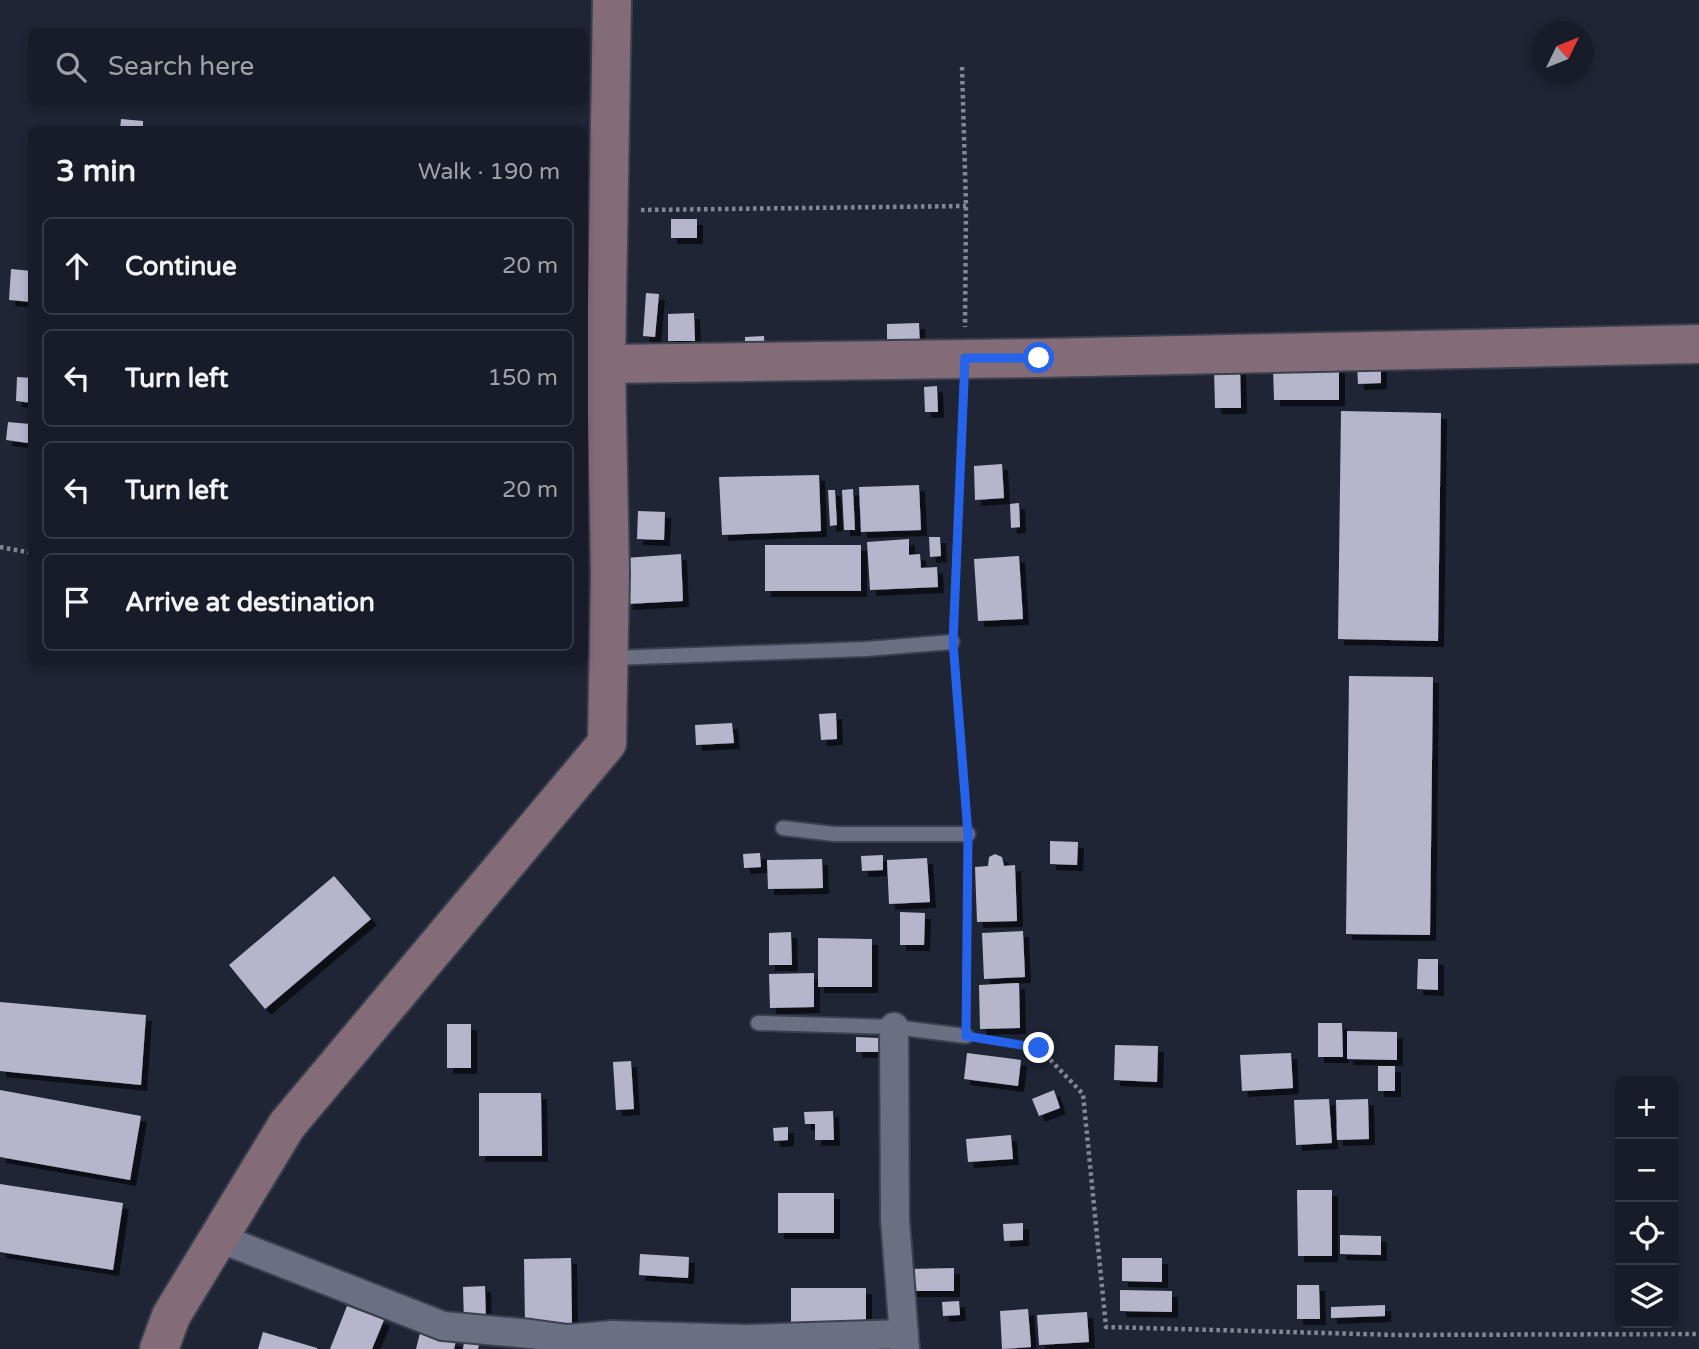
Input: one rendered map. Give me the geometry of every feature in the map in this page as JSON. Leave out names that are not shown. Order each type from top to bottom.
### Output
[{"type":"street","points":[[159,1349],[171,1316],[287,1125],[607,743],[610,574],[606,364],[612,0]]},
{"type":"street","points":[[606,364],[1066,358],[1699,344]]},
{"type":"street","points":[[219,1238],[443,1326],[568,1339],[612,1335],[905,1342],[895,1220],[894,1027]]},
{"type":"lane","points":[[609,658],[866,649],[953,642]]},
{"type":"lane","points":[[783,828],[834,834],[968,834]]},
{"type":"lane","points":[[758,1023],[894,1027],[966,1036]]},
{"type":"path","points":[[961,67],[965,358],[953,642],[968,834],[966,1036],[1039,1048],[1083,1094],[1106,1326],[1397,1335],[1699,1334]]},
{"type":"path","points":[[609,210],[965,206]]},
{"type":"path","points":[[0,547],[28,552]]},
{"type":"building","points":[[121,119],[143,121],[143,126],[120,126]]},
{"type":"building","points":[[671,219],[697,219],[697,238],[671,238]]},
{"type":"building","points":[[11,269],[28,271],[28,302],[9,300]]},
{"type":"building","points":[[646,293],[659,294],[655,337],[643,336]]},
{"type":"building","points":[[694,313],[695,341],[668,341],[668,314]]},
{"type":"building","points":[[919,323],[920,348],[887,349],[887,324]]},
{"type":"building","points":[[764,336],[765,357],[745,358],[745,337]]},
{"type":"building","points":[[1381,363],[1381,383],[1358,384],[1357,364]]},
{"type":"building","points":[[1240,367],[1241,408],[1215,408],[1214,368]]},
{"type":"building","points":[[1273,367],[1339,367],[1339,400],[1274,400]]},
{"type":"building","points":[[17,377],[28,378],[28,402],[16,401]]},
{"type":"building","points":[[937,386],[938,412],[925,412],[924,387]]},
{"type":"building","points":[[1341,411],[1441,413],[1438,641],[1338,639]]},
{"type":"building","points":[[8,422],[28,424],[28,443],[6,440]]},
{"type":"building","points":[[1002,464],[1004,498],[975,500],[974,466]]},
{"type":"building","points":[[819,475],[821,531],[722,535],[719,477]]},
{"type":"building","points":[[919,485],[921,530],[861,532],[859,487]]},
{"type":"building","points":[[853,489],[855,530],[844,530],[842,490]]},
{"type":"building","points":[[828,490],[835,490],[837,525],[830,526]]},
{"type":"building","points":[[1019,503],[1020,527],[1011,528],[1010,504]]},
{"type":"building","points":[[638,511],[665,512],[664,540],[637,539]]},
{"type":"building","points":[[929,537],[940,537],[941,556],[930,557]]},
{"type":"building","points":[[909,539],[909,555],[920,554],[921,568],[937,567],[938,587],[870,590],[867,542]]},
{"type":"building","points":[[765,545],[861,545],[861,591],[765,591]]},
{"type":"building","points":[[681,554],[683,601],[627,604],[625,558]]},
{"type":"building","points":[[1019,556],[1023,619],[978,621],[974,559]]},
{"type":"building","points":[[1349,676],[1433,677],[1430,935],[1346,934]]},
{"type":"building","points":[[836,713],[837,739],[821,740],[819,714]]},
{"type":"building","points":[[732,723],[734,743],[696,745],[695,725]]},
{"type":"building","points":[[1050,841],[1078,842],[1077,865],[1050,864]]},
{"type":"building","points":[[760,853],[761,867],[744,868],[743,854]]},
{"type":"building","points":[[995,854],[1002,857],[1004,866],[1015,865],[1017,921],[977,922],[975,867],[988,866],[989,857]]},
{"type":"building","points":[[883,855],[883,870],[862,871],[861,856]]},
{"type":"building","points":[[927,858],[930,902],[889,904],[887,860]]},
{"type":"building","points":[[822,859],[823,888],[768,889],[767,860]]},
{"type":"building","points":[[334,876],[371,919],[265,1009],[229,965]]},
{"type":"building","points":[[900,912],[925,913],[924,945],[900,945]]},
{"type":"building","points":[[1023,931],[1025,977],[984,979],[982,933]]},
{"type":"building","points":[[791,932],[792,965],[769,965],[769,933]]},
{"type":"building","points":[[818,938],[872,939],[872,987],[818,987]]},
{"type":"building","points":[[1418,959],[1438,959],[1438,990],[1417,989]]},
{"type":"building","points":[[814,973],[814,1007],[770,1008],[769,974]]},
{"type":"building","points":[[1019,983],[1020,1028],[980,1029],[979,985]]},
{"type":"building","points":[[0,1002],[146,1015],[141,1085],[0,1071]]},
{"type":"building","points":[[1318,1023],[1342,1023],[1343,1057],[1318,1057]]},
{"type":"building","points":[[447,1024],[471,1024],[471,1068],[447,1068]]},
{"type":"building","points":[[1347,1031],[1397,1032],[1397,1060],[1347,1059]]},
{"type":"building","points":[[856,1037],[879,1038],[879,1052],[856,1052]]},
{"type":"building","points":[[1115,1045],[1158,1046],[1157,1082],[1114,1080]]},
{"type":"building","points":[[967,1053],[1021,1060],[1018,1086],[964,1079]]},
{"type":"building","points":[[1291,1053],[1293,1088],[1242,1091],[1240,1055]]},
{"type":"building","points":[[631,1061],[634,1109],[616,1110],[613,1062]]},
{"type":"building","points":[[1378,1066],[1395,1066],[1395,1091],[1378,1091]]},
{"type":"building","points":[[0,1090],[141,1116],[130,1180],[0,1157]]},
{"type":"building","points":[[1054,1090],[1060,1108],[1039,1116],[1032,1099]]},
{"type":"building","points":[[479,1093],[541,1093],[542,1156],[479,1156]]},
{"type":"building","points":[[1329,1099],[1332,1143],[1296,1145],[1294,1100]]},
{"type":"building","points":[[1368,1099],[1369,1139],[1337,1140],[1336,1100]]},
{"type":"building","points":[[833,1111],[834,1140],[815,1140],[815,1124],[805,1124],[804,1112]]},
{"type":"building","points":[[788,1127],[788,1140],[774,1141],[773,1128]]},
{"type":"building","points":[[1011,1135],[1013,1159],[968,1162],[966,1139]]},
{"type":"building","points":[[0,1184],[123,1203],[113,1270],[0,1252]]},
{"type":"building","points":[[1297,1190],[1332,1190],[1332,1256],[1298,1256]]},
{"type":"building","points":[[778,1193],[834,1193],[834,1233],[778,1233]]},
{"type":"building","points":[[1023,1223],[1023,1240],[1004,1241],[1003,1224]]},
{"type":"building","points":[[1340,1235],[1381,1236],[1381,1255],[1340,1254]]},
{"type":"building","points":[[640,1254],[689,1257],[688,1278],[639,1275]]},
{"type":"building","points":[[571,1258],[572,1324],[525,1324],[524,1259]]},
{"type":"building","points":[[1122,1258],[1162,1258],[1162,1282],[1122,1281]]},
{"type":"building","points":[[954,1268],[954,1291],[910,1291],[909,1269]]},
{"type":"building","points":[[1297,1285],[1319,1285],[1320,1319],[1297,1319]]},
{"type":"building","points":[[485,1286],[486,1322],[464,1323],[463,1287]]},
{"type":"building","points":[[791,1288],[866,1288],[866,1331],[791,1331]]},
{"type":"building","points":[[1120,1290],[1172,1291],[1172,1312],[1120,1311]]},
{"type":"building","points":[[959,1301],[960,1315],[943,1316],[942,1302]]},
{"type":"building","points":[[1385,1305],[1385,1316],[1331,1318],[1331,1307]]},
{"type":"building","points":[[347,1306],[384,1320],[372,1349],[330,1349]]},
{"type":"building","points":[[1028,1309],[1031,1347],[1002,1349],[1000,1311]]},
{"type":"building","points":[[1087,1312],[1089,1342],[1039,1345],[1037,1315]]},
{"type":"building","points":[[263,1332],[317,1348],[317,1349],[258,1349]]},
{"type":"building","points":[[420,1333],[456,1341],[454,1349],[416,1349]]},
{"type":"building","points":[[464,1342],[479,1345],[478,1349],[463,1349]]},
{"type":"route","points":[[1039,358],[965,358],[953,642],[968,834],[966,1036],[1039,1048]]}]
